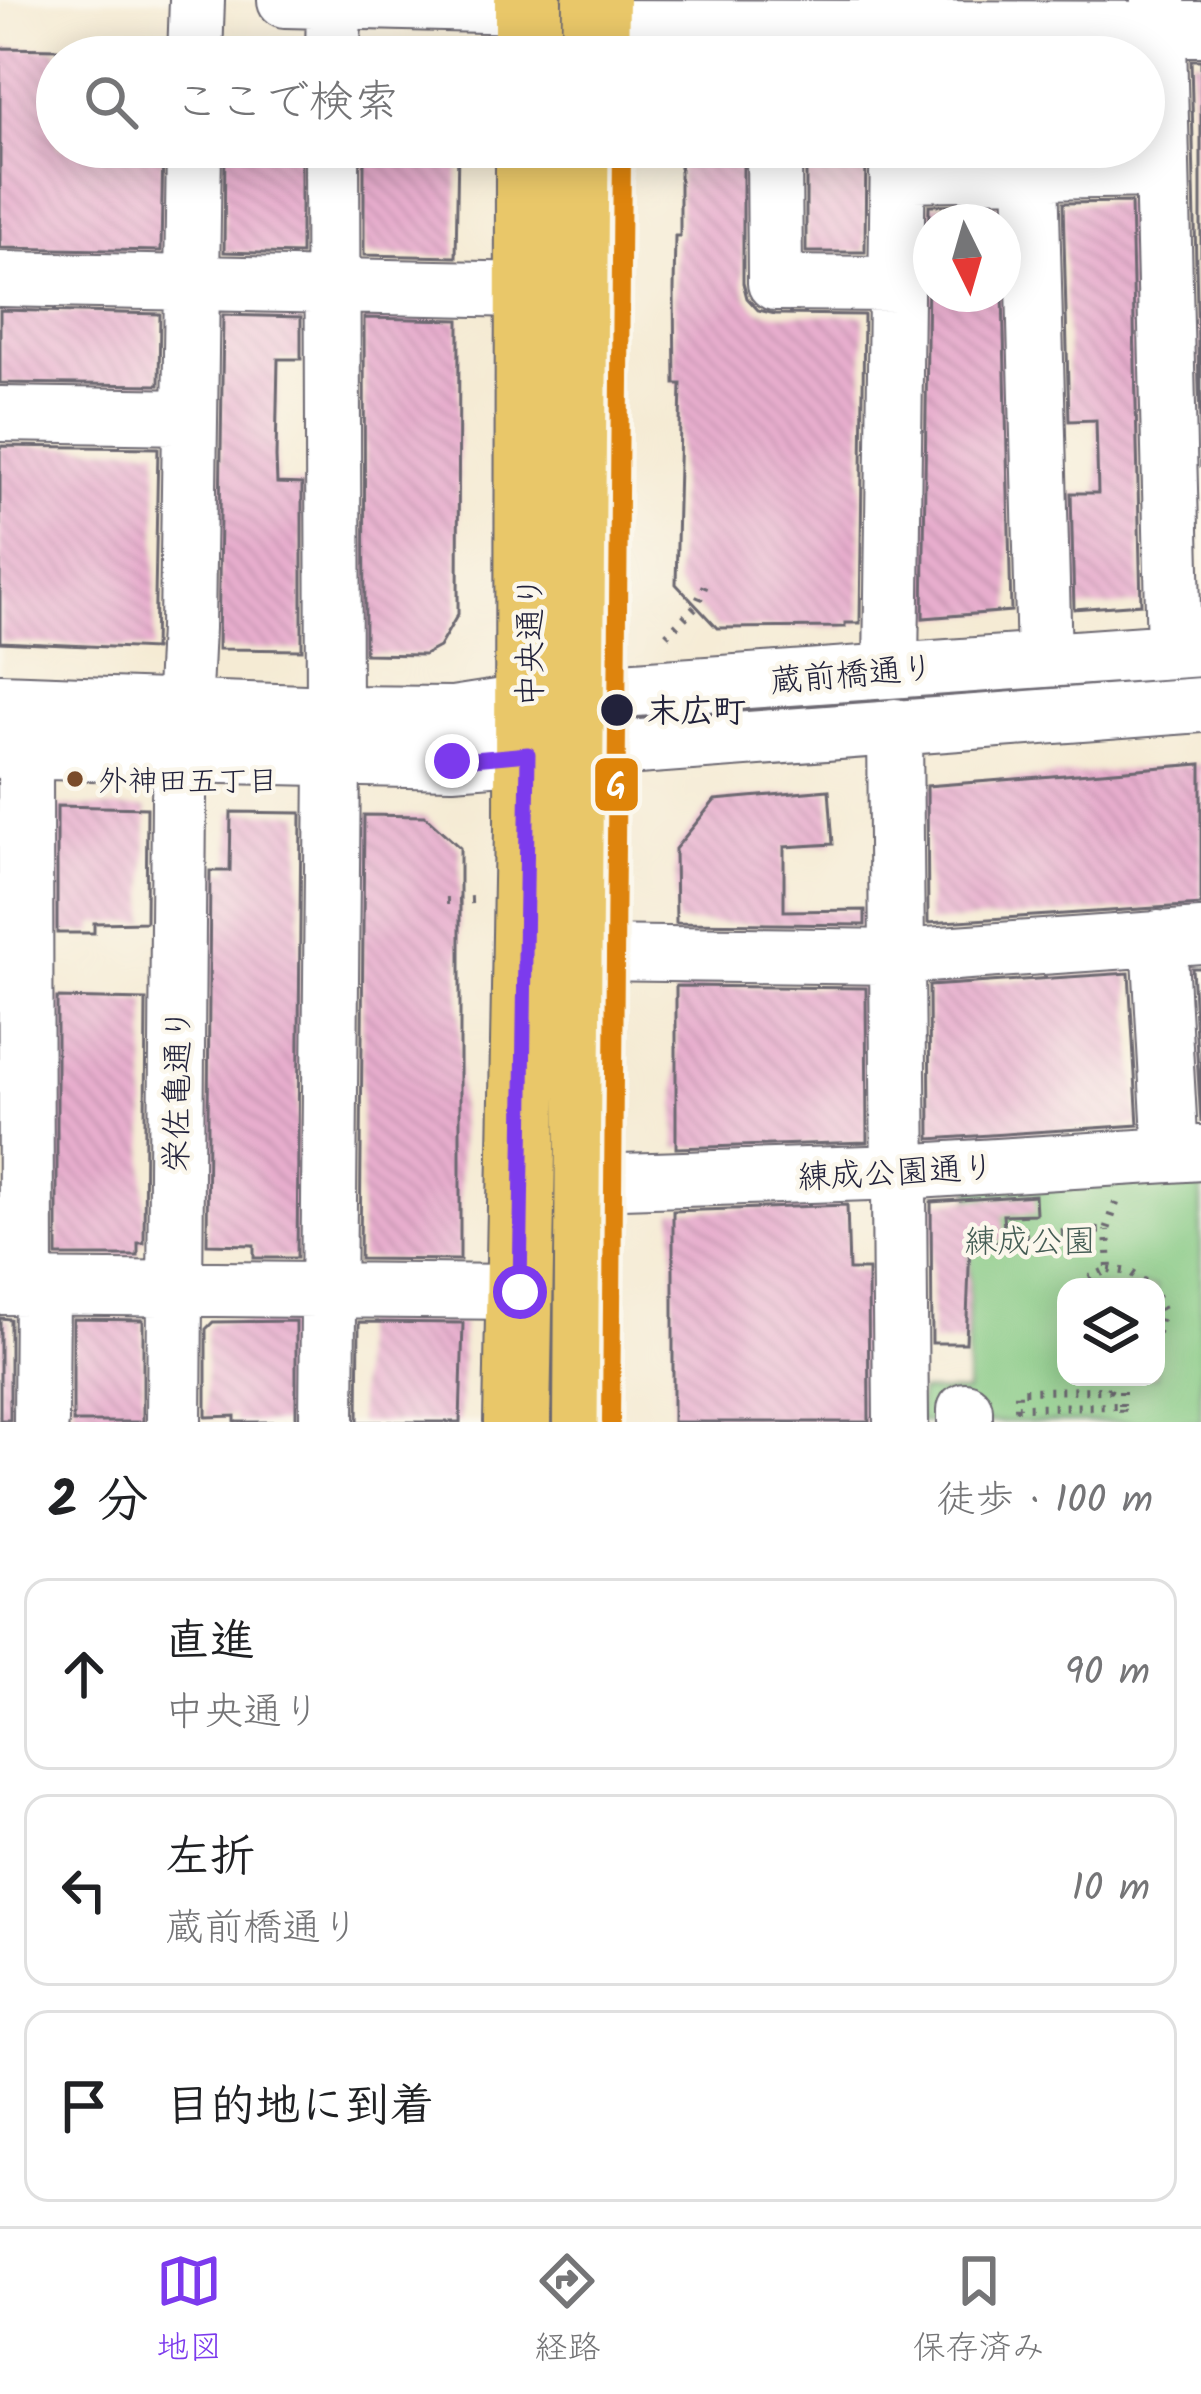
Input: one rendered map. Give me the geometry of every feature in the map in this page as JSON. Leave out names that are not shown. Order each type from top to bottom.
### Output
[{"type":"main road","name":"中央通り","points":[[518,1422],[528,728],[529,168]]},
{"type":"main road","name":"中央通り","points":[[586,1422],[595,168]]},
{"type":"street","points":[[196,36],[197,0]]},
{"type":"street","points":[[324,36],[309,1],[528,21]]},
{"type":"street","points":[[828,36],[899,28],[1172,19],[1165,125]]},
{"type":"street","points":[[595,28],[697,36]]},
{"type":"street","name":"栄佐亀通り","points":[[173,1422],[194,168]]},
{"type":"street","points":[[327,1422],[332,168]]},
{"type":"street","points":[[774,168],[775,283],[897,284]]},
{"type":"street","points":[[891,669],[897,168]]},
{"type":"street","points":[[979,168],[1031,173],[1162,170],[1184,372],[1187,650]]},
{"type":"street","points":[[1031,173],[1044,659]]},
{"type":"street","points":[[0,279],[529,290]]},
{"type":"street","points":[[0,414],[190,417]]},
{"type":"street","name":"蔵前橋通り","points":[[13,752],[182,733],[333,736],[453,714],[528,728],[891,669],[1187,650]]},
{"type":"street","name":"蔵前橋通り","points":[[0,700],[182,733]]},
{"type":"street","name":"蔵前橋通り","points":[[593,721],[895,726],[1201,705]]},
{"type":"street","points":[[895,726],[901,1422]]},
{"type":"street","points":[[13,752],[23,1288],[41,1422]]},
{"type":"street","points":[[592,953],[898,957],[1180,937],[1186,1154]]},
{"type":"street","name":"練成公園通り","points":[[590,1181],[901,1172],[1186,1154]]},
{"type":"street","points":[[23,1288],[520,1292]]},
{"type":"path","points":[[667,635],[696,606],[707,580]]},
{"type":"path","points":[[446,901],[475,900]]},
{"type":"path","points":[[1109,1270],[1107,1230],[1118,1199],[1116,1159]]},
{"type":"path","points":[[1022,1214],[1023,1236],[1107,1230]]},
{"type":"path","points":[[1090,1278],[1109,1270],[1139,1278]]},
{"type":"path","points":[[1112,1386],[1109,1390],[1018,1391],[1018,1407],[1121,1406]]},
{"type":"path","points":[[1119,1386],[1122,1420]]},
{"type":"green space","name":"練成公園","points":[[1201,1170],[1201,1422],[919,1422],[920,1391],[967,1392],[971,1185]]},
{"type":"building","points":[[0,48],[36,49],[36,168],[163,168],[161,251],[0,248]]},
{"type":"building","points":[[1191,60],[1201,60],[1201,468]]},
{"type":"building","points":[[225,168],[301,168],[301,254],[224,252]]},
{"type":"building","points":[[364,168],[458,168],[456,257],[364,255]]},
{"type":"building","points":[[680,168],[743,168],[747,298],[758,310],[775,314],[864,315],[860,623],[717,628],[676,584],[681,384],[675,384],[674,290],[675,236],[680,236]]},
{"type":"building","points":[[806,168],[866,168],[865,252],[806,252]]},
{"type":"building","points":[[1131,202],[1141,604],[1074,609],[1071,493],[1098,493],[1096,420],[1069,421],[1063,203]]},
{"type":"building","points":[[0,310],[160,314],[159,385],[0,383]]},
{"type":"building","points":[[927,312],[1003,312],[1011,611],[923,618]]},
{"type":"building","points":[[223,315],[301,317],[301,359],[278,359],[276,457],[277,483],[302,484],[302,650],[218,649]]},
{"type":"building","points":[[364,318],[459,320],[458,614],[439,647],[424,655],[365,654]]},
{"type":"building","points":[[0,446],[158,448],[154,649],[0,642]]},
{"type":"building","points":[[1201,764],[1201,905],[928,923],[927,786]]},
{"type":"building","points":[[829,790],[833,844],[784,847],[784,911],[865,910],[865,925],[676,923],[675,849],[715,800]]},
{"type":"building","points":[[57,806],[147,808],[146,922],[94,923],[94,933],[57,933]]},
{"type":"building","points":[[231,812],[301,813],[297,1258],[254,1258],[254,1245],[207,1244],[210,871],[230,871]]},
{"type":"building","points":[[364,815],[425,816],[460,848],[460,1260],[360,1259]]},
{"type":"building","points":[[1192,968],[1201,968],[1201,1122]]},
{"type":"building","points":[[1129,973],[1138,1125],[930,1139],[929,986]]},
{"type":"building","points":[[676,986],[866,988],[867,1142],[676,1148]]},
{"type":"building","points":[[57,998],[146,1000],[144,1243],[138,1243],[138,1256],[57,1256]]},
{"type":"building","points":[[1035,1195],[1036,1214],[1003,1215],[1005,1241],[970,1243],[966,1343],[932,1343],[931,1202]]},
{"type":"building","points":[[847,1205],[849,1270],[868,1270],[869,1422],[673,1422],[673,1211]]},
{"type":"building","points":[[0,1318],[10,1319],[10,1420],[0,1420]]},
{"type":"building","points":[[73,1319],[143,1320],[143,1422],[73,1422]]},
{"type":"building","points":[[296,1321],[296,1422],[206,1417],[206,1329],[213,1322]]},
{"type":"building","points":[[359,1322],[463,1323],[460,1422],[358,1422]]},
{"type":"transit line","name":"G","points":[[611,1422],[622,168]]},
{"type":"place","name":"末広町","points":[[617,710]]},
{"type":"place","name":"外神田五丁目","points":[[75,779]]},
{"type":"route","points":[[452,761],[528,754],[520,1292]]}]
